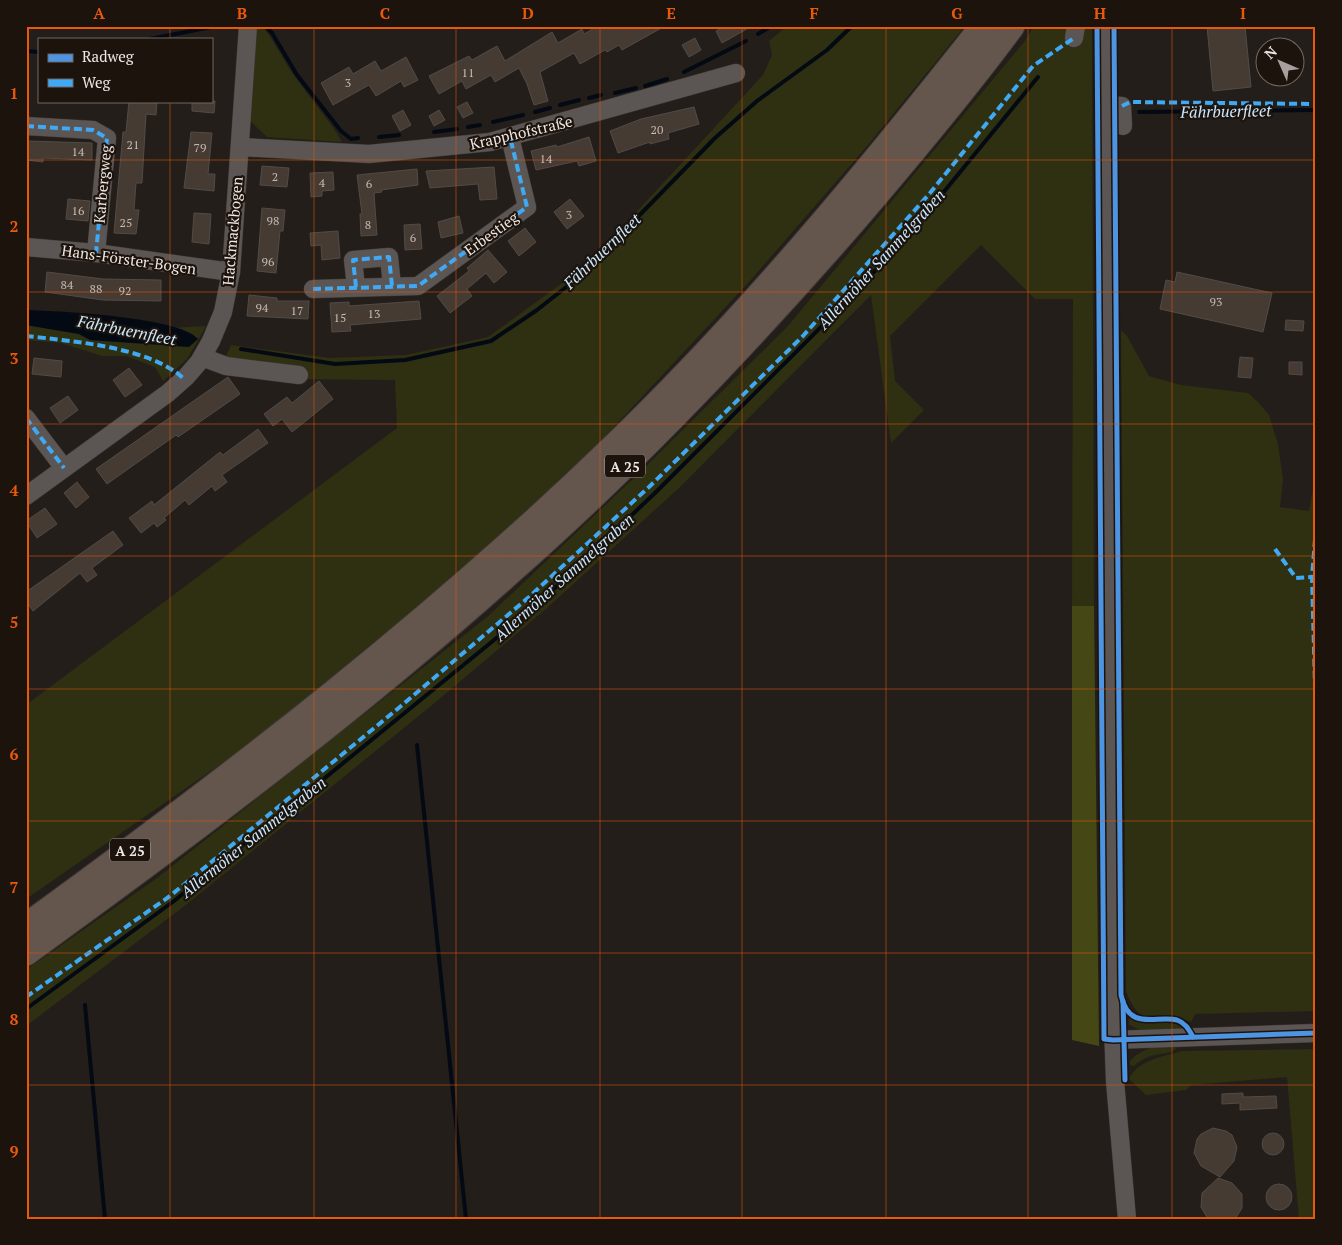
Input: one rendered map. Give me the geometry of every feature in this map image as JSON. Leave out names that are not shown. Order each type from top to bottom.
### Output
[{"type":"highway","name":"A 25","points":[[26,926],[225,779],[297,722],[494,558],[613,447],[761,294],[881,155],[983,26]]},
{"type":"highway","name":"A 25","points":[[26,953],[177,844],[311,740],[509,574],[628,463],[777,310],[899,169],[1012,26]]},
{"type":"street","name":"Hackmackbogen","points":[[26,496],[175,388],[202,357],[223,312],[231,272],[248,26]]},
{"type":"street","points":[[1105,26],[1113,1040],[1127,1219]]},
{"type":"street","name":"Krapphofstraße","points":[[240,147],[339,154],[375,154],[466,145],[510,137],[736,73]]},
{"type":"street","points":[[1106,105],[1122,106],[1123,126]]},
{"type":"street","name":"Karbergweg","points":[[26,126],[92,130],[107,138],[96,253]]},
{"type":"street","name":"Erbestieg","points":[[313,289],[418,286],[527,207],[510,137]]},
{"type":"street","name":"Hans-Förster-Bogen","points":[[26,247],[96,253],[231,272]]},
{"type":"street","points":[[356,288],[353,260],[389,257],[392,286]]},
{"type":"street","points":[[202,357],[226,366],[299,375]]},
{"type":"street","points":[[26,418],[64,468]]},
{"type":"street","points":[[1113,1040],[1316,1033]]},
{"type":"green space","points":[[787,26],[965,26],[868,145],[749,282],[601,441],[455,576],[244,748],[26,899],[26,705],[397,428],[395,380],[285,379],[219,372],[231,345],[331,358],[406,355],[488,337],[576,273],[629,220],[763,75],[772,55],[769,41]]},
{"type":"green space","points":[[1034,26],[1092,26],[1094,606],[1072,606],[1073,299],[1035,299],[981,245],[890,336],[895,381],[924,410],[891,443],[871,295],[679,488],[547,608],[431,706],[187,904],[26,1026],[26,970],[157,878],[487,617],[636,476],[788,326],[1024,42]]},
{"type":"green space","points":[[256,27],[264,28],[292,72],[342,142],[267,137],[249,120]]},
{"type":"green space","points":[[26,325],[79,334],[90,340],[162,344],[183,329],[170,328],[206,326],[187,359],[163,381],[155,367],[126,356],[102,356],[61,343],[26,340]]},
{"type":"green space","points":[[1121,330],[1127,336],[1149,376],[1181,385],[1248,393],[1258,402],[1269,415],[1278,444],[1283,479],[1280,507],[1309,511],[1316,472],[1316,1011],[1195,1014],[1191,1022],[1179,1019],[1152,1018],[1138,1012],[1126,991]]},
{"type":"green space","points":[[1072,606],[1094,606],[1099,1046],[1072,1040]]},
{"type":"green space","points":[[1129,1017],[1143,1022],[1170,1023],[1183,1026],[1179,1030],[1143,1031],[1129,1025]]},
{"type":"green space","points":[[1172,1045],[1176,1049],[1168,1053],[1146,1058],[1134,1066],[1130,1065],[1130,1061],[1144,1050]]},
{"type":"green space","points":[[1316,1049],[1316,1219],[1299,1219],[1287,1077],[1191,1085],[1186,1090],[1146,1095],[1129,1079],[1133,1072],[1145,1063],[1182,1051]]},
{"type":"water","points":[[26,310],[144,320],[187,331],[198,339],[189,347],[90,340],[79,334],[26,325]]},
{"type":"building","points":[[598,26],[665,26],[622,50],[619,45],[607,52],[605,50],[580,64],[574,53],[540,72],[548,101],[534,105],[519,68],[495,82],[491,75],[466,89],[462,81],[439,94],[429,76],[469,56],[472,60],[497,46],[505,61],[552,32],[558,43],[582,29],[584,34]]},
{"type":"building","points":[[725,26],[752,26],[722,43],[716,31]]},
{"type":"building","points":[[1207,26],[1245,26],[1251,87],[1213,91]]},
{"type":"building","points":[[695,38],[701,50],[689,57],[682,45]]},
{"type":"building","points":[[406,57],[418,80],[404,87],[401,81],[376,96],[369,85],[333,105],[321,83],[349,67],[353,74],[375,61],[381,71]]},
{"type":"building","points":[[215,101],[214,113],[192,111],[192,102]]},
{"type":"building","points":[[129,102],[157,102],[156,115],[146,114],[142,183],[136,183],[134,210],[139,210],[136,234],[114,233],[123,132],[126,132]]},
{"type":"building","points":[[467,102],[473,113],[463,118],[457,107]]},
{"type":"building","points":[[694,107],[699,124],[668,133],[669,139],[650,144],[650,142],[618,153],[610,131],[641,119]]},
{"type":"building","points":[[403,110],[411,125],[400,131],[392,116]]},
{"type":"building","points":[[439,110],[445,120],[434,126],[429,116]]},
{"type":"building","points":[[191,132],[212,133],[208,174],[215,174],[214,191],[184,188]]},
{"type":"building","points":[[589,137],[596,161],[579,166],[577,161],[536,170],[531,151],[556,145],[557,147]]},
{"type":"building","points":[[27,141],[92,143],[92,160],[43,158],[43,162],[26,160]]},
{"type":"building","points":[[262,166],[289,168],[287,187],[260,185]]},
{"type":"building","points":[[494,167],[497,199],[480,200],[478,184],[430,188],[426,171]]},
{"type":"building","points":[[417,169],[418,185],[381,190],[382,192],[374,193],[377,235],[361,236],[360,214],[362,214],[357,175]]},
{"type":"building","points":[[333,172],[334,190],[322,191],[322,196],[311,197],[310,173]]},
{"type":"building","points":[[68,199],[90,201],[88,221],[66,219]]},
{"type":"building","points":[[570,199],[584,216],[567,229],[554,212]]},
{"type":"building","points":[[262,208],[285,210],[283,231],[280,231],[276,273],[257,271]]},
{"type":"building","points":[[194,213],[211,214],[209,244],[192,242]]},
{"type":"building","points":[[459,216],[463,233],[441,238],[438,222]]},
{"type":"building","points":[[420,224],[422,249],[405,250],[404,225]]},
{"type":"building","points":[[525,228],[536,242],[519,256],[508,241]]},
{"type":"building","points":[[338,231],[340,258],[322,260],[321,245],[311,246],[310,233]]},
{"type":"building","points":[[488,250],[507,272],[494,283],[486,273],[467,289],[472,296],[450,313],[437,296],[469,271],[467,268]]},
{"type":"building","points":[[47,272],[103,279],[161,280],[161,301],[103,300],[45,292]]},
{"type":"building","points":[[1177,272],[1272,293],[1263,332],[1160,309],[1166,280],[1175,282]]},
{"type":"building","points":[[249,295],[277,298],[277,301],[309,301],[308,319],[247,316]]},
{"type":"building","points":[[419,301],[421,319],[350,325],[351,331],[332,332],[330,303],[349,302],[349,306]]},
{"type":"building","points":[[1286,320],[1304,321],[1303,331],[1285,330]]},
{"type":"building","points":[[1240,357],[1253,358],[1251,378],[1238,377]]},
{"type":"building","points":[[34,358],[62,361],[61,377],[32,374]]},
{"type":"building","points":[[1289,362],[1302,362],[1302,375],[1289,374]]},
{"type":"building","points":[[129,368],[142,385],[125,397],[113,380]]},
{"type":"building","points":[[228,377],[240,394],[178,437],[176,435],[107,484],[96,469]]},
{"type":"building","points":[[319,381],[333,399],[292,432],[282,419],[273,426],[264,414],[287,397],[292,403]]},
{"type":"building","points":[[68,396],[78,410],[60,423],[50,408]]},
{"type":"building","points":[[258,429],[268,443],[222,475],[227,482],[215,491],[212,486],[189,505],[185,500],[164,518],[166,520],[157,527],[154,523],[141,533],[129,518],[152,501],[154,505],[220,452],[223,455]]},
{"type":"building","points":[[77,482],[89,497],[76,508],[64,493]]},
{"type":"building","points":[[45,508],[57,524],[37,538],[26,521]]},
{"type":"building","points":[[113,531],[123,545],[92,568],[97,575],[87,582],[80,573],[33,611],[26,601],[26,592]]},
{"type":"building","points":[[1243,1093],[1243,1097],[1276,1096],[1277,1108],[1240,1110],[1240,1103],[1222,1104],[1222,1094]]},
{"type":"building","points":[[1213,1128],[1226,1131],[1232,1135],[1237,1147],[1234,1161],[1220,1177],[1201,1166],[1194,1153],[1197,1139],[1201,1134]]},
{"type":"building","points":[[1273,1133],[1281,1136],[1284,1144],[1281,1152],[1273,1155],[1265,1152],[1262,1144],[1265,1136]]},
{"type":"building","points":[[1218,1178],[1232,1183],[1242,1194],[1242,1208],[1235,1219],[1208,1219],[1201,1207],[1202,1193]]},
{"type":"building","points":[[1279,1184],[1288,1188],[1292,1197],[1288,1206],[1279,1210],[1270,1206],[1266,1197],[1270,1188]]},
{"type":"waterway","points":[[155,38],[216,26]]},
{"type":"waterway","points":[[265,26],[272,33],[297,75],[341,131],[351,139],[358,138]]},
{"type":"waterway","points":[[758,34],[771,26]]},
{"type":"waterway","name":"Fährbuernfleet","points":[[241,349],[335,364],[405,360],[491,341],[537,310],[579,277],[715,138],[757,101],[827,50],[852,26]]},
{"type":"waterway","points":[[684,72],[746,41]]},
{"type":"waterway","points":[[26,51],[38,52]]},
{"type":"waterway","name":"Allermöher Sammelgraben","points":[[26,1009],[174,901],[537,605],[655,493],[859,289],[938,199],[1038,77]]},
{"type":"waterway","points":[[645,86],[667,79]]},
{"type":"waterway","points":[[615,93],[636,88]]},
{"type":"waterway","points":[[589,98],[601,95]]},
{"type":"waterway","points":[[560,105],[579,100]]},
{"type":"waterway","points":[[535,112],[550,108]]},
{"type":"waterway","name":"Fährbuerfleet","points":[[1139,112],[1313,110]]},
{"type":"waterway","points":[[493,122],[523,115]]},
{"type":"waterway","points":[[468,127],[480,125]]},
{"type":"waterway","points":[[434,132],[457,129]]},
{"type":"waterway","points":[[379,137],[399,135]]},
{"type":"waterway","points":[[417,745],[466,1219]]},
{"type":"waterway","points":[[85,1005],[105,1219]]},
{"type":"marked path","points":[[26,997],[170,896],[401,706],[529,597],[649,487],[803,336],[930,193],[1033,66],[1074,38]]},
{"type":"marked path","points":[[1122,106],[1130,102],[1316,104]]},
{"type":"marked path","points":[[26,126],[93,130],[107,138],[96,253]]},
{"type":"marked path","points":[[313,289],[418,286],[527,207],[510,137]]},
{"type":"marked path","points":[[356,287],[353,260],[389,257],[392,286]]},
{"type":"marked path","points":[[26,336],[110,347],[152,359],[170,368],[184,379]]},
{"type":"marked path","points":[[26,418],[64,468]]},
{"type":"marked path","points":[[1316,527],[1312,577],[1316,723]]},
{"type":"marked path","points":[[1275,549],[1296,578],[1312,577]]},
{"type":"cycle path","points":[[1097,26],[1104,1039],[1316,1033]]},
{"type":"cycle path","points":[[1114,26],[1121,995],[1130,1014],[1144,1020],[1169,1019],[1180,1021],[1189,1029],[1193,1037]]},
{"type":"cycle path","points":[[1123,1001],[1125,1080]]}]
